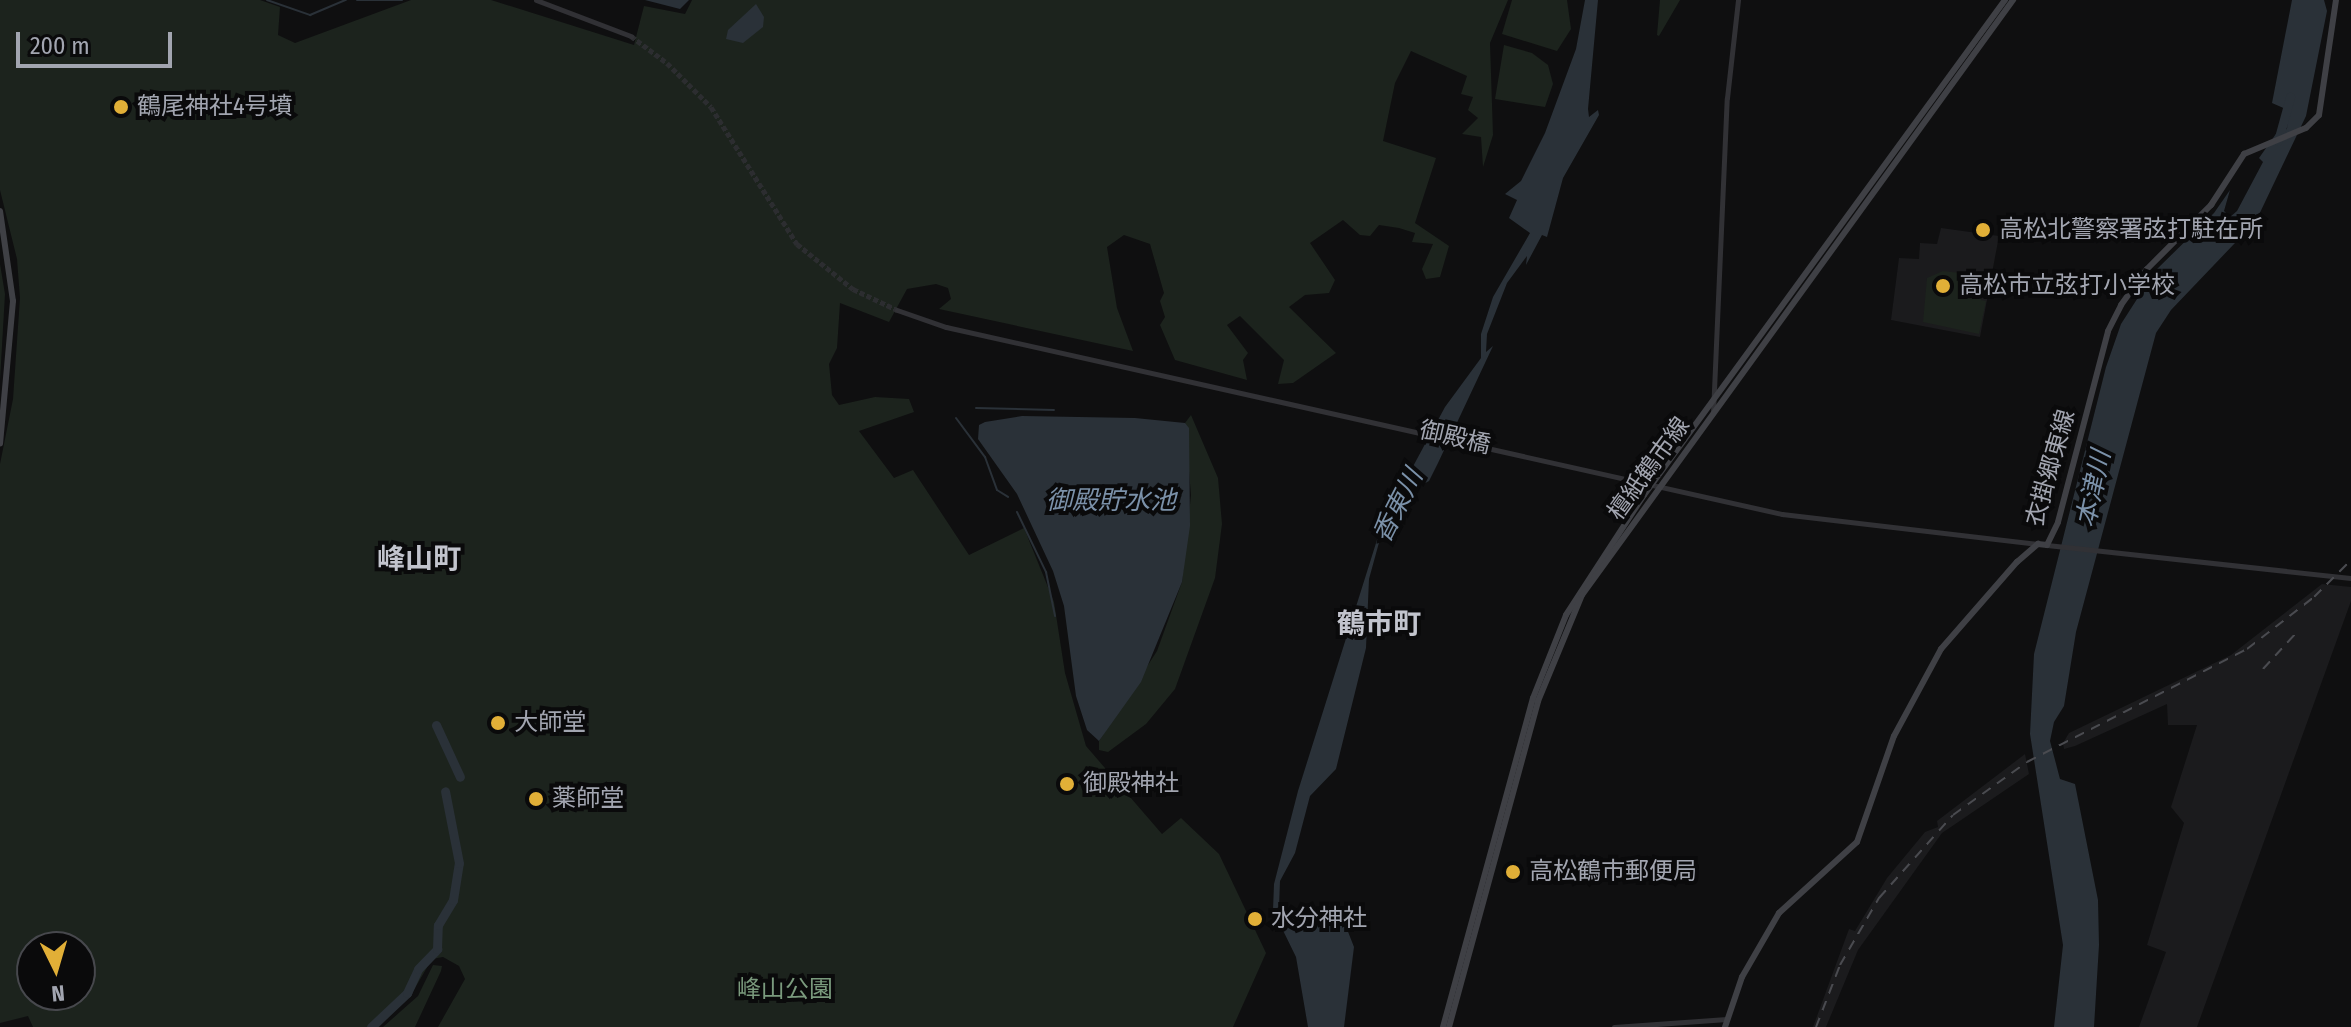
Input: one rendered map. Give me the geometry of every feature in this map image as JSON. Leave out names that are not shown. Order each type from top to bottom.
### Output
[{"type":"main road","name":"檀紙鶴市線","points":[[1446,1027],[1553,656],[1596,572],[1714,401],[2005,0]]},
{"type":"main road","name":"檀紙鶴市線","points":[[1657,484],[1713,413],[2013,0]]},
{"type":"main road","name":"衣掛郷東線","points":[[1726,1023],[1742,977],[1779,913],[1857,842],[1894,736],[1941,649],[2038,544],[2047,545],[2116,316],[2147,269],[2200,218],[2250,149],[2306,128],[2323,101],[2336,0]]},
{"type":"main road","points":[[0,211],[13,301],[0,443]]},
{"type":"street","points":[[536,0],[631,36]]},
{"type":"street","points":[[1713,413],[1726,103],[1738,0]]},
{"type":"street","name":"御殿橋","points":[[897,310],[946,327],[1797,517],[2038,544]]},
{"type":"street","points":[[2047,545],[2351,578]]},
{"type":"street","points":[[1614,1027],[1726,1023]]},
{"type":"shaded area","name":"高松市立弦打小学校","points":[[1941,228],[1999,236],[1980,337],[1891,320],[1899,258],[1919,259],[1920,243],[1937,244]]},
{"type":"shaded area","points":[[2322,584],[2351,587],[2351,601],[2197,1027],[2139,1027],[2166,952],[2147,945],[2184,823],[2171,807],[2197,725],[2168,725],[2167,704],[2075,746],[2064,749],[2063,743],[2069,733],[2231,655]]},
{"type":"shaded area","points":[[2025,754],[2029,774],[1942,833],[1858,950],[1826,1027],[1813,1027],[1849,929],[1855,931],[1887,878],[1925,832],[1938,827],[1937,821]]},
{"type":"green space","name":"峰山公園","points":[[0,0],[260,0],[280,7],[278,35],[295,43],[411,0],[491,0],[634,45],[644,6],[685,14],[692,0],[1508,0],[1490,43],[1493,135],[1483,167],[1481,137],[1462,134],[1478,118],[1468,110],[1473,97],[1461,94],[1467,76],[1411,51],[1395,83],[1383,141],[1436,158],[1415,223],[1449,246],[1440,277],[1426,279],[1422,269],[1433,244],[1412,242],[1415,233],[1399,228],[1379,225],[1370,236],[1360,235],[1343,220],[1310,243],[1335,280],[1329,293],[1305,295],[1289,307],[1336,353],[1293,383],[1278,384],[1284,360],[1240,316],[1227,325],[1248,353],[1243,360],[1247,380],[1175,360],[1160,325],[1165,317],[1160,301],[1164,293],[1150,244],[1124,235],[1107,247],[1117,308],[1133,351],[939,309],[951,299],[948,288],[936,284],[907,289],[889,322],[840,303],[837,348],[829,364],[832,395],[839,405],[875,397],[909,399],[914,412],[859,431],[894,478],[913,470],[969,555],[1024,528],[1054,602],[1065,673],[1086,746],[1162,834],[1181,818],[1219,854],[1266,953],[1233,1027],[438,1027],[465,979],[459,966],[443,957],[432,959],[412,993],[379,1027],[33,1027],[28,1016],[0,1023],[0,464],[13,399],[20,298],[17,259],[0,190]]},
{"type":"green space","points":[[1512,0],[1567,0],[1571,29],[1557,51],[1502,34]]},
{"type":"green space","points":[[1660,0],[1680,0],[1659,36],[1657,35]]},
{"type":"green space","points":[[1504,45],[1532,53],[1548,65],[1553,84],[1545,107],[1495,99]]},
{"type":"green space","points":[[0,264],[5,294],[0,380]]},
{"type":"green space","points":[[1943,271],[1985,276],[1981,300],[1986,301],[1979,334],[1923,322],[1927,278]]},
{"type":"green space","points":[[1191,415],[1218,478],[1222,524],[1215,578],[1175,689],[1146,724],[1108,752],[1099,750],[1099,741],[1157,651],[1182,582],[1191,495],[1185,423]]},
{"type":"green space","points":[[433,965],[442,966],[441,971],[415,1027],[383,1027],[418,996]]},
{"type":"water","points":[[645,0],[689,0],[680,9]]},
{"type":"water","points":[[1585,0],[1598,0],[1588,109],[1589,117],[1598,110],[1599,115],[1563,178],[1547,237],[1542,235],[1526,265],[1527,256],[1507,283],[1487,334],[1486,352],[1493,346],[1429,481],[1402,496],[1380,539],[1369,579],[1366,648],[1336,769],[1310,796],[1295,853],[1280,881],[1279,908],[1345,924],[1354,947],[1344,1027],[1308,1027],[1296,957],[1273,910],[1274,884],[1298,791],[1382,524],[1445,407],[1481,358],[1481,334],[1493,297],[1530,233],[1509,218],[1517,200],[1505,194],[1521,181],[1545,133],[1576,49]]},
{"type":"water","points":[[2292,0],[2324,0],[2327,11],[2306,116],[2256,221],[2171,310],[2156,333],[2076,632],[2064,706],[2054,722],[2050,741],[2060,779],[2075,784],[2098,900],[2099,945],[2094,1027],[2054,1027],[2063,945],[2030,734],[2034,654],[2106,367],[2121,324],[2155,271],[2214,213],[2230,190],[2224,211],[2230,217],[2237,211],[2263,162],[2259,158],[2278,131],[2287,129],[2288,110],[2272,103]]},
{"type":"water","points":[[756,4],[764,17],[763,27],[743,43],[726,39],[728,30]]},
{"type":"water","name":"御殿貯水池","points":[[1022,416],[1135,418],[1185,423],[1189,428],[1190,526],[1182,582],[1141,682],[1099,741],[1087,730],[1076,696],[1064,606],[1053,571],[1017,494],[978,439],[979,425]]},
{"type":"waterway","points":[[267,0],[310,15],[346,0]]},
{"type":"waterway","points":[[357,0],[402,0]]},
{"type":"waterway","name":"本津川","points":[[2278,141],[2290,97]]},
{"type":"waterway","points":[[976,408],[1054,410]]},
{"type":"waterway","points":[[956,418],[985,457],[997,490],[1008,497]]},
{"type":"waterway","points":[[1017,512],[1046,572],[1055,616]]},
{"type":"waterway","points":[[436,725],[460,777]]},
{"type":"waterway","points":[[371,1027],[407,993],[418,969],[437,949],[438,925],[453,900],[459,863],[445,791]]},
{"type":"tunnel","points":[[631,36],[667,63],[711,107],[797,244],[853,289],[897,310]]},
{"type":"railway","points":[[1816,1027],[1840,965],[1879,898],[1953,815],[2027,762],[2247,649],[2314,597],[2351,560]]},
{"type":"railway","points":[[2263,669],[2297,632]]},
{"type":"place","name":"鶴尾神社4号墳","points":[[121,107]]},
{"type":"place","name":"高松北警察署弦打駐在所","points":[[1983,230]]},
{"type":"place","name":"高松市立弦打小学校","points":[[1943,286]]},
{"type":"place","name":"大師堂","points":[[498,723]]},
{"type":"place","name":"御殿神社","points":[[1067,784]]},
{"type":"place","name":"薬師堂","points":[[536,799]]},
{"type":"place","name":"高松鶴市郵便局","points":[[1513,872]]},
{"type":"place","name":"水分神社","points":[[1255,919]]},
{"type":"district","name":"峰山町","points":[[419,559]]},
{"type":"district","name":"鶴市町","points":[[1379,624]]},
{"type":"water label","name":"香東川","points":[[1398,506]]}]
